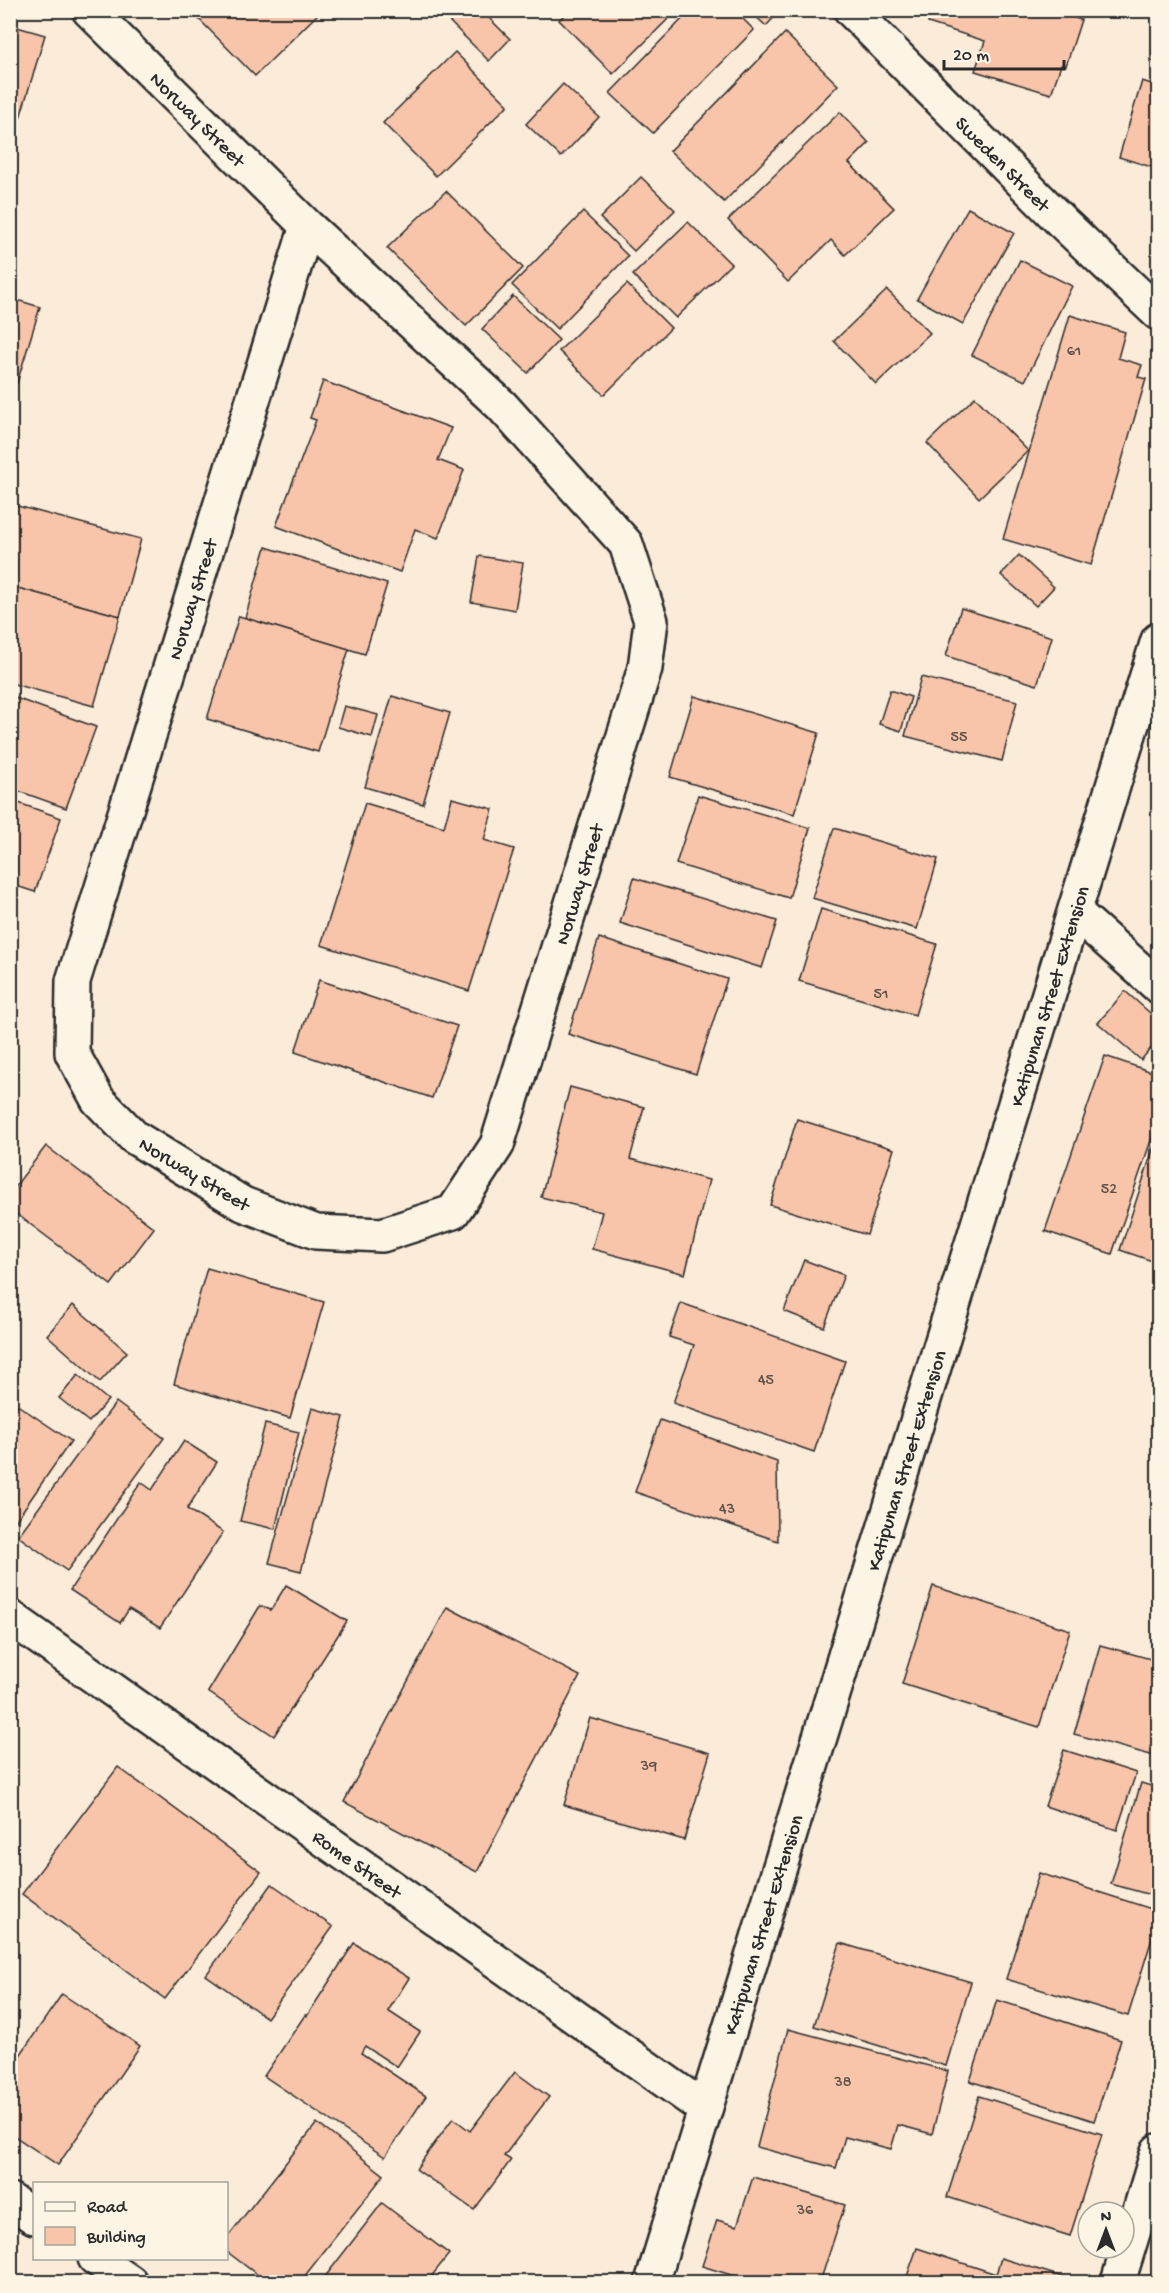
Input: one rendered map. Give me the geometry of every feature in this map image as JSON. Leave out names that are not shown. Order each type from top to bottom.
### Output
[{"type":"street","name":"Norway Street","points":[[89,10],[307,226],[502,406],[626,544],[651,621],[645,668],[497,1145],[453,1212],[381,1235],[316,1232],[243,1204],[134,1137],[98,1100],[72,1053],[73,981],[307,226]]},
{"type":"street","name":"Sweden Street","points":[[851,10],[1062,222],[1158,313]]},
{"type":"street","name":"Katipunan Street Extension","points":[[652,2283],[1158,640]]},
{"type":"street","points":[[1075,912],[1158,986]]},
{"type":"street","name":"Rome Street","points":[[10,1617],[705,2109]]},
{"type":"street","points":[[1118,2283],[1158,2151]]},
{"type":"street","points":[[10,2200],[33,2216]]},
{"type":"street","points":[[96,2260],[130,2283]]},
{"type":"building","points":[[190,10],[322,10],[255,76]]},
{"type":"building","points":[[438,10],[481,10],[510,39],[489,61]]},
{"type":"building","points":[[569,10],[677,10],[613,74],[559,20]]},
{"type":"building","points":[[691,10],[734,10],[754,30],[653,133],[610,93]]},
{"type":"building","points":[[749,10],[781,10],[766,26]]},
{"type":"building","points":[[932,10],[1051,10],[1081,20],[1066,66],[1061,65],[1051,94],[975,71],[985,41],[928,23]]},
{"type":"building","points":[[10,25],[45,35],[10,151]]},
{"type":"building","points":[[785,33],[838,85],[724,202],[670,151]]},
{"type":"building","points":[[1158,35],[1158,63],[1151,60]]},
{"type":"building","points":[[455,52],[508,105],[436,176],[383,123]]},
{"type":"building","points":[[1142,81],[1158,86],[1158,169],[1119,157]]},
{"type":"building","points":[[563,84],[599,117],[561,157],[526,124]]},
{"type":"building","points":[[840,112],[869,143],[849,163],[894,208],[845,255],[831,240],[788,282],[728,220]]},
{"type":"building","points":[[641,177],[675,210],[634,251],[600,218]]},
{"type":"building","points":[[446,191],[523,268],[466,326],[387,248]]},
{"type":"building","points":[[968,208],[1014,233],[963,324],[917,299]]},
{"type":"building","points":[[583,212],[628,256],[557,329],[512,285]]},
{"type":"building","points":[[688,222],[731,264],[676,318],[633,275]]},
{"type":"building","points":[[1020,260],[1072,286],[1025,381],[972,355]]},
{"type":"building","points":[[627,284],[671,328],[604,395],[559,351]]},
{"type":"building","points":[[887,290],[930,333],[876,384],[834,341]]},
{"type":"building","points":[[513,296],[559,340],[528,373],[482,329]]},
{"type":"building","points":[[10,298],[40,307],[17,383],[10,381]]},
{"type":"building","points":[[1070,315],[1125,332],[1118,358],[1142,365],[1138,377],[1146,379],[1091,565],[1003,539]]},
{"type":"building","points":[[323,381],[451,428],[438,460],[464,470],[438,538],[415,529],[400,572],[276,526],[316,420],[310,418]]},
{"type":"building","points":[[975,397],[1028,451],[979,498],[927,443]]},
{"type":"building","points":[[10,504],[141,539],[120,616],[10,586]]},
{"type":"building","points":[[266,547],[387,584],[365,654],[245,618]]},
{"type":"building","points":[[1019,555],[1054,587],[1036,606],[1001,575]]},
{"type":"building","points":[[479,556],[523,563],[515,610],[471,602]]},
{"type":"building","points":[[10,586],[120,616],[94,706],[10,683]]},
{"type":"building","points":[[961,608],[1052,637],[1037,685],[946,656]]},
{"type":"building","points":[[239,616],[349,649],[318,752],[207,719]]},
{"type":"building","points":[[921,677],[1017,701],[1002,761],[905,736]]},
{"type":"building","points":[[890,690],[911,697],[901,731],[879,724]]},
{"type":"building","points":[[10,696],[96,727],[66,808],[10,788]]},
{"type":"building","points":[[392,696],[450,713],[423,804],[365,787]]},
{"type":"building","points":[[694,696],[819,733],[794,814],[670,777]]},
{"type":"building","points":[[344,706],[378,715],[372,737],[338,727]]},
{"type":"building","points":[[698,795],[810,828],[789,898],[676,864]]},
{"type":"building","points":[[452,798],[493,809],[484,840],[514,849],[469,991],[321,945],[365,803],[444,827]]},
{"type":"building","points":[[10,800],[61,818],[35,892],[10,884]]},
{"type":"building","points":[[834,828],[938,859],[917,929],[812,898]]},
{"type":"building","points":[[634,878],[777,921],[762,968],[620,923]]},
{"type":"building","points":[[821,909],[937,944],[915,1015],[799,981]]},
{"type":"building","points":[[599,938],[727,979],[696,1074],[568,1034]]},
{"type":"building","points":[[319,980],[457,1026],[432,1098],[295,1052]]},
{"type":"building","points":[[1125,991],[1158,1020],[1158,1040],[1141,1060],[1098,1023]]},
{"type":"building","points":[[1105,1056],[1158,1074],[1158,1120],[1112,1254],[1045,1231]]},
{"type":"building","points":[[570,1087],[644,1107],[630,1159],[709,1180],[685,1274],[592,1249],[602,1212],[541,1197]]},
{"type":"building","points":[[797,1119],[894,1149],[867,1235],[770,1205]]},
{"type":"building","points":[[1158,1134],[1158,1263],[1120,1250]]},
{"type":"building","points":[[46,1146],[154,1228],[111,1285],[10,1209],[10,1193]]},
{"type":"building","points":[[804,1260],[844,1275],[824,1327],[784,1311]]},
{"type":"building","points":[[207,1268],[324,1302],[290,1418],[174,1384]]},
{"type":"building","points":[[681,1303],[845,1361],[814,1452],[673,1403],[694,1345],[669,1337]]},
{"type":"building","points":[[73,1305],[127,1352],[100,1382],[47,1335]]},
{"type":"building","points":[[78,1375],[108,1400],[89,1422],[59,1398]]},
{"type":"building","points":[[10,1400],[71,1441],[10,1529]]},
{"type":"building","points":[[116,1402],[164,1438],[67,1571],[18,1536]]},
{"type":"building","points":[[312,1408],[344,1417],[301,1571],[269,1563]]},
{"type":"building","points":[[660,1420],[777,1462],[778,1541],[635,1492]]},
{"type":"building","points":[[265,1424],[299,1432],[275,1529],[240,1521]]},
{"type":"building","points":[[184,1441],[217,1462],[187,1509],[223,1532],[160,1628],[129,1609],[120,1623],[70,1590],[141,1482],[152,1490]]},
{"type":"building","points":[[286,1585],[347,1621],[274,1736],[208,1692],[260,1606],[271,1610]]},
{"type":"building","points":[[933,1586],[1070,1630],[1039,1727],[902,1684]]},
{"type":"building","points":[[447,1607],[580,1676],[477,1872],[344,1802]]},
{"type":"building","points":[[1100,1645],[1158,1661],[1158,1757],[1074,1734]]},
{"type":"building","points":[[590,1718],[710,1753],[684,1840],[564,1805]]},
{"type":"building","points":[[1064,1750],[1136,1773],[1117,1830],[1045,1806]]},
{"type":"building","points":[[118,1767],[261,1872],[165,1999],[22,1894]]},
{"type":"building","points":[[1141,1783],[1158,1788],[1158,1897],[1111,1884]]},
{"type":"building","points":[[1039,1873],[1158,1911],[1158,1919],[1128,2016],[1006,1979]]},
{"type":"building","points":[[272,1884],[333,1927],[267,2018],[206,1975]]},
{"type":"building","points":[[354,1943],[409,1978],[388,2011],[420,2032],[397,2067],[365,2046],[361,2053],[426,2096],[385,2157],[264,2076],[305,2015],[307,2016]]},
{"type":"building","points":[[840,1943],[971,1982],[946,2066],[814,2026]]},
{"type":"building","points":[[62,1994],[140,2046],[58,2165],[10,2133],[10,2070]]},
{"type":"building","points":[[997,2000],[1121,2040],[1094,2121],[970,2081]]},
{"type":"building","points":[[788,2029],[948,2071],[932,2134],[898,2125],[891,2149],[845,2137],[836,2168],[757,2147]]},
{"type":"building","points":[[515,2072],[549,2097],[504,2156],[511,2160],[474,2210],[416,2169],[453,2118],[470,2131]]},
{"type":"building","points":[[979,2096],[1102,2134],[1081,2200],[1076,2200],[1076,2217],[1070,2236],[947,2197]]},
{"type":"building","points":[[317,2123],[384,2175],[300,2282],[267,2282],[228,2253],[228,2236]]},
{"type":"building","points":[[753,2177],[845,2205],[820,2282],[754,2282],[702,2266],[717,2220],[737,2226]]},
{"type":"building","points":[[382,2203],[449,2254],[427,2282],[321,2282]]},
{"type":"building","points":[[917,2248],[996,2274],[1001,2258],[1072,2280],[1071,2282],[905,2282]]}]
